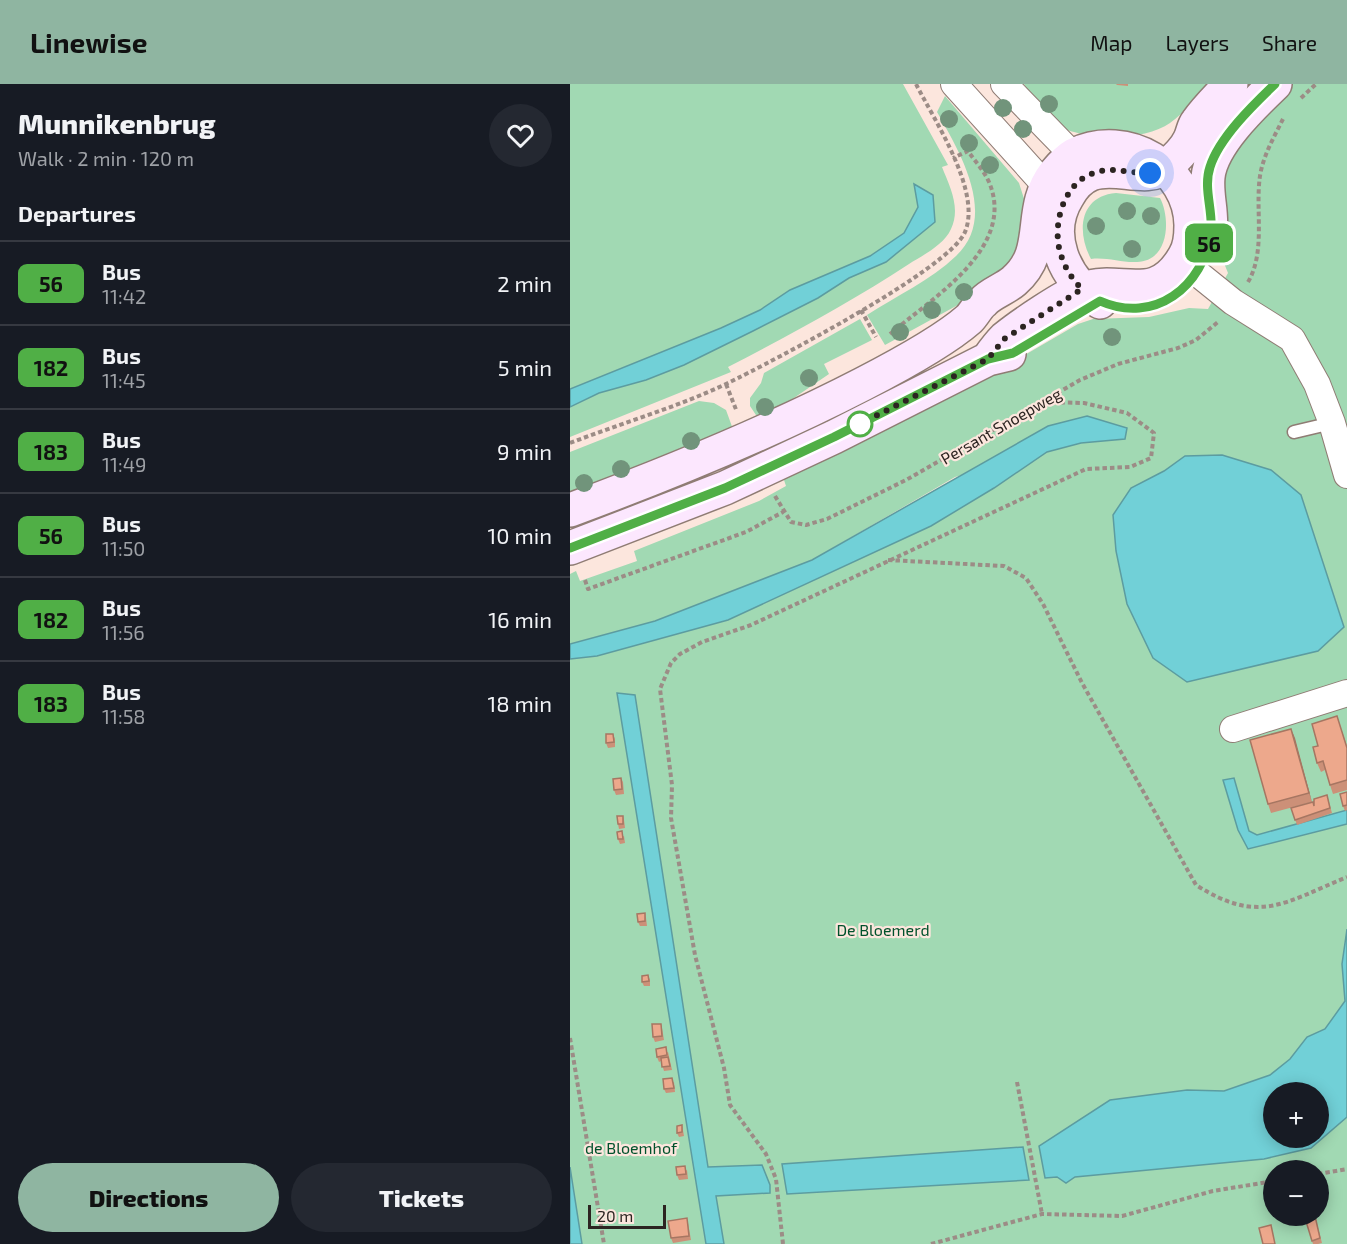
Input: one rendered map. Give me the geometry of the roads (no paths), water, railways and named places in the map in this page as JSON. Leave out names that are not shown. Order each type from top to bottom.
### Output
[{"type":"main road","points":[[1054,195],[1089,174],[1114,169],[1150,173],[1157,162],[1189,141],[1195,124],[1231,84]]},
{"type":"main road","points":[[570,548],[725,488],[834,437],[988,359],[1004,339],[1091,295],[1103,284],[1133,288],[1146,287],[1191,265],[1205,256],[1211,229],[1208,179],[1211,164],[1247,111],[1287,99]]},
{"type":"main road","points":[[570,510],[711,456],[788,421],[892,369],[970,318],[993,314],[1036,285],[1048,247],[1058,228],[1054,195],[1073,155],[1111,148],[1131,149],[1157,162],[1181,186],[1188,201],[1191,265]]},
{"type":"main road","points":[[1048,247],[1091,295]]},
{"type":"street","points":[[954,84],[1054,195]]},
{"type":"street","points":[[1005,84],[1073,155]]},
{"type":"street","points":[[1191,265],[1233,302],[1292,339],[1317,384],[1332,423],[1347,475]]},
{"type":"street","points":[[1233,729],[1347,693]]},
{"type":"lane","points":[[1294,432],[1332,423]]},
{"type":"water","points":[[914,184],[933,195],[935,222],[886,262],[849,278],[818,298],[684,365],[646,380],[599,393],[570,407],[570,389],[721,328],[760,310],[790,290],[870,256],[904,233],[918,207]]},
{"type":"water","points":[[1087,416],[1127,428],[1125,439],[1081,443],[1047,452],[994,488],[931,526],[728,620],[597,656],[570,659],[570,644],[655,621],[812,560],[1048,426]]},
{"type":"water","points":[[1222,455],[1271,470],[1301,495],[1344,627],[1318,651],[1187,682],[1153,658],[1127,604],[1116,551],[1113,515],[1131,488],[1164,471],[1185,456]]},
{"type":"water","points":[[617,693],[635,695],[708,1167],[762,1165],[770,1185],[770,1193],[716,1196],[724,1244],[706,1244]]},
{"type":"water","points":[[1234,778],[1249,831],[1257,835],[1347,810],[1347,824],[1248,849],[1238,830],[1223,780]]},
{"type":"water","points":[[1347,929],[1347,1117],[1329,1132],[1329,1082],[1263,1082],[1263,1148],[1311,1148],[1264,1159],[1075,1177],[1066,1183],[1057,1177],[1045,1178],[1039,1146],[1110,1100],[1187,1090],[1224,1091],[1270,1075],[1290,1059],[1307,1037],[1325,1029],[1345,1001],[1342,964]]},
{"type":"water","points":[[1023,1147],[1029,1180],[787,1194],[782,1164]]},
{"type":"water","points":[[570,1167],[582,1244],[570,1244]]},
{"type":"park label","name":"De Bloemerd","points":[[883,930]]},
{"type":"park label","name":"de Bloemhof","points":[[631,1148]]}]
